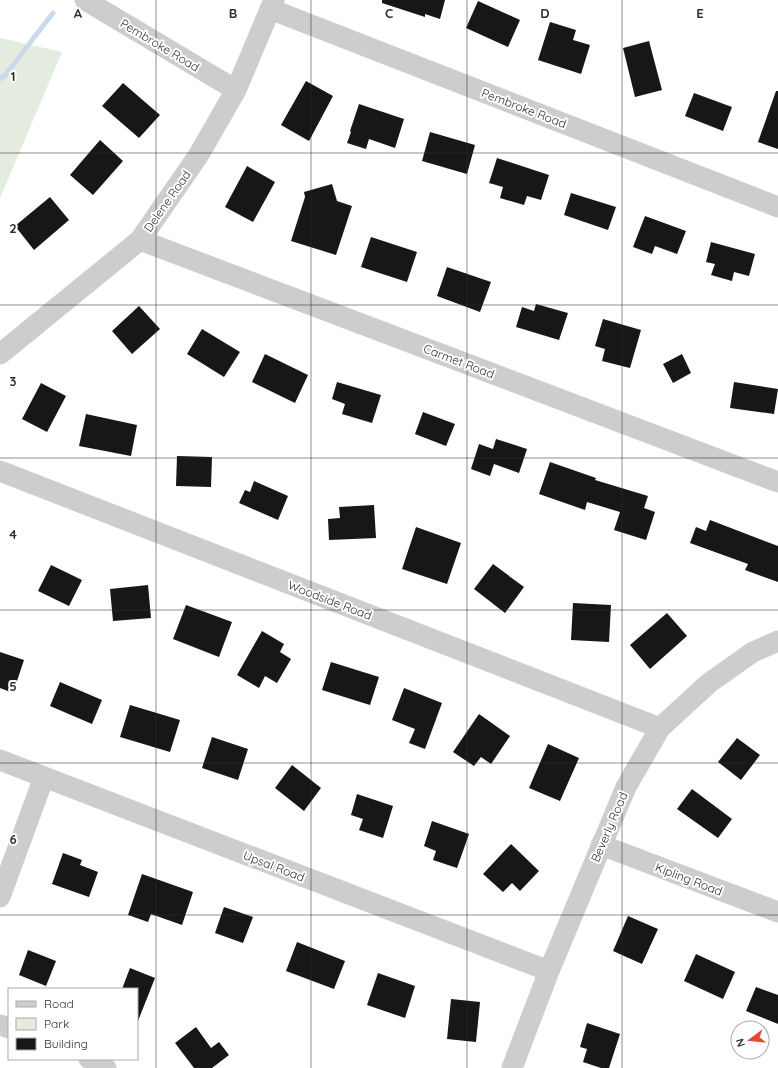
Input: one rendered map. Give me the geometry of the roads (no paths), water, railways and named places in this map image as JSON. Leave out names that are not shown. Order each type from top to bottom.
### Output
[{"type":"street","name":"Pembroke Road","points":[[85,0],[236,90]]},
{"type":"street","name":"Pembroke Road","points":[[272,5],[778,207]]},
{"type":"street","name":"Delene Road","points":[[0,354],[140,240],[198,156],[236,90],[272,5]]},
{"type":"street","name":"Carmet Road","points":[[140,240],[778,482]]},
{"type":"street","name":"Woodside Road","points":[[0,471],[660,728]]},
{"type":"street","name":"Beverly Road","points":[[512,1068],[549,971],[626,787],[660,728],[710,683],[753,652],[778,641]]},
{"type":"street","name":"Upsal Road","points":[[0,760],[549,971]]},
{"type":"street","points":[[0,897],[44,777]]},
{"type":"street","name":"Kipling Road","points":[[601,845],[778,912]]},
{"type":"street","points":[[91,1060],[106,1068]]},
{"type":"waterway","points":[[0,79],[6,74],[53,13]]}]
